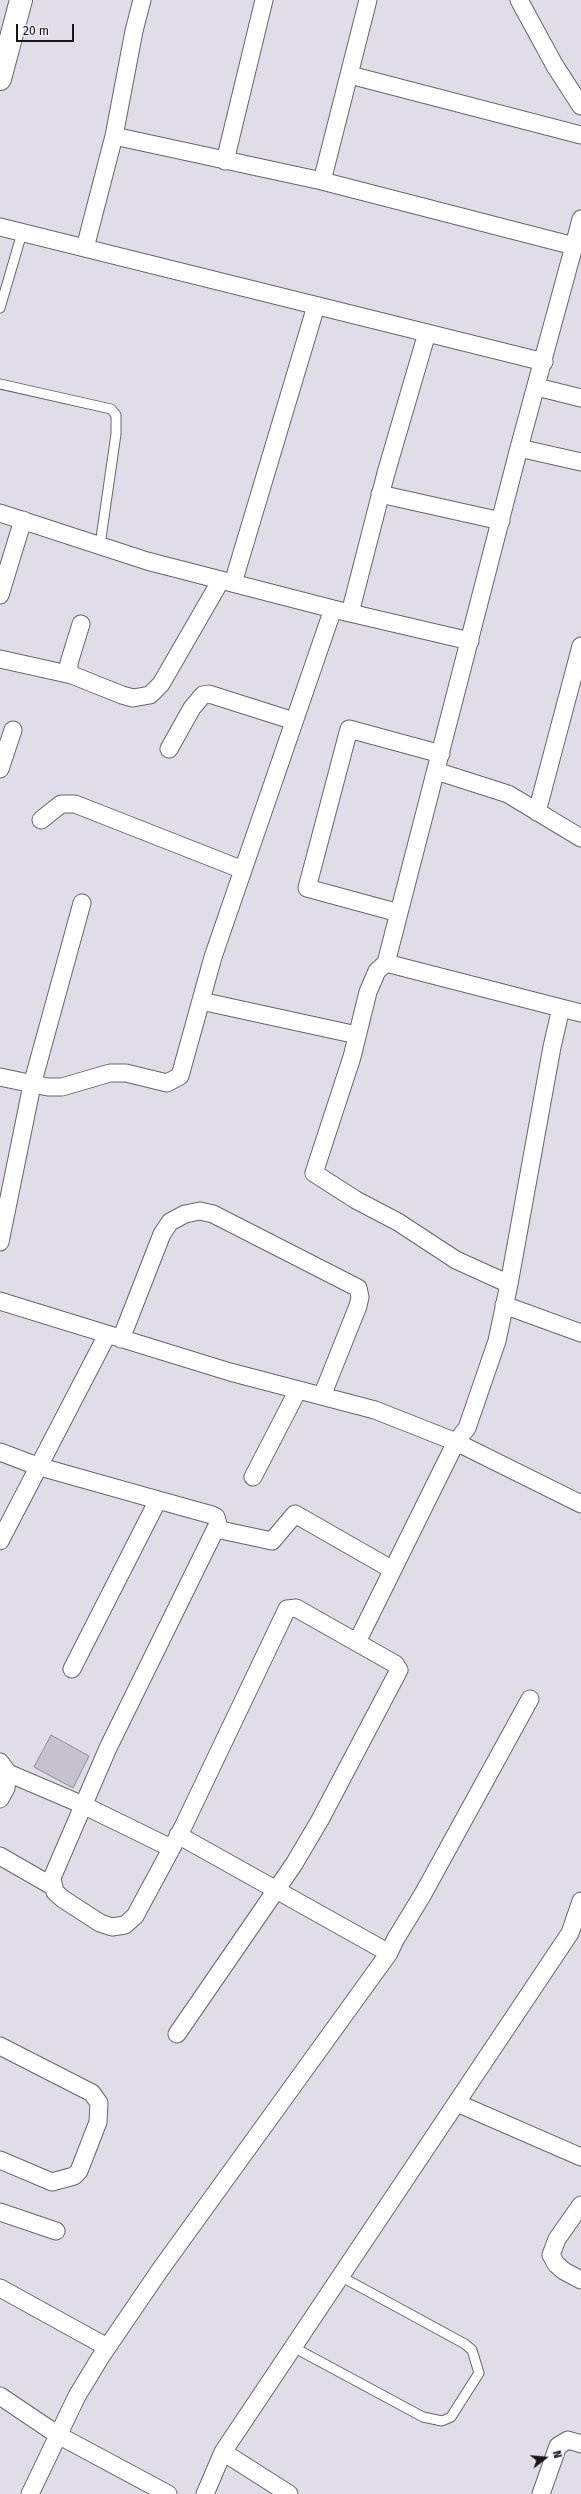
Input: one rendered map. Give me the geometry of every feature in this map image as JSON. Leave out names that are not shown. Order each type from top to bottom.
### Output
[{"type":"street","points":[[0,80],[21,0]]},
{"type":"street","points":[[85,248],[114,136],[134,31],[142,0]]},
{"type":"street","points":[[224,160],[264,0]]},
{"type":"street","points":[[322,181],[368,0]]},
{"type":"street","points":[[519,0],[555,66],[581,106]]},
{"type":"street","points":[[350,75],[581,135]]},
{"type":"street","points":[[114,136],[322,181],[577,240]]},
{"type":"street","points":[[509,1284],[456,1260],[398,1222],[356,1200],[314,1173],[352,1057],[368,992],[377,971],[386,963],[519,448],[544,362],[577,240],[581,219]]},
{"type":"street","points":[[0,227],[544,362]]},
{"type":"street","points":[[0,659],[72,675],[133,698],[150,695],[160,684],[227,582],[316,306]]},
{"type":"street","points":[[350,613],[380,494],[427,333]]},
{"type":"street","points":[[537,387],[581,398]]},
{"type":"street","points":[[519,448],[581,462]]},
{"type":"street","points":[[380,494],[501,521]]},
{"type":"street","points":[[0,513],[147,561],[333,609],[470,642]]},
{"type":"street","points":[[0,595],[23,520]]},
{"type":"street","points":[[0,1077],[32,1085],[62,1087],[101,1074],[118,1072],[161,1082],[174,1081],[180,1076],[213,956],[333,609]]},
{"type":"street","points":[[72,675],[69,672],[69,663],[81,624]]},
{"type":"street","points":[[537,812],[581,646]]},
{"type":"street","points":[[169,749],[192,708],[203,695],[209,694],[294,721]]},
{"type":"street","points":[[399,913],[307,888],[349,729],[441,754]]},
{"type":"street","points":[[0,769],[13,730]]},
{"type":"street","points":[[436,771],[508,794],[581,838]]},
{"type":"street","points":[[41,820],[53,808],[61,804],[75,804],[243,870]]},
{"type":"street","points":[[0,1242],[32,1085],[82,903]]},
{"type":"street","points":[[386,963],[581,1013]]},
{"type":"street","points":[[201,1001],[357,1035]]},
{"type":"street","points":[[357,1642],[456,1442],[467,1428],[497,1341],[561,1008]]},
{"type":"street","points":[[0,1541],[37,1466],[114,1337],[162,1234],[170,1222],[200,1211],[213,1214],[358,1288],[360,1297],[358,1306],[322,1396]]},
{"type":"street","points":[[0,1301],[114,1337],[298,1390],[374,1410],[456,1442],[581,1504]]},
{"type":"street","points":[[504,1306],[581,1333]]},
{"type":"street","points":[[253,1477],[298,1390]]},
{"type":"street","points":[[0,1452],[37,1466],[216,1517],[216,1529],[108,1748],[52,1878],[52,1886],[55,1892],[63,1899],[100,1923],[112,1927],[125,1925],[135,1916],[174,1842],[287,1609],[296,1608],[395,1664],[398,1674],[320,1820],[276,1891],[177,2034]]},
{"type":"street","points":[[72,1669],[158,1500]]},
{"type":"street","points":[[216,1529],[272,1541],[295,1514],[392,1569]]},
{"type":"street","points":[[30,2494],[77,2396],[107,2347],[160,2270],[389,1954],[395,1940],[423,1894],[530,1698]]},
{"type":"street","points":[[4,1768],[83,1805],[174,1842],[276,1891],[389,1954]]},
{"type":"street","points":[[0,1799],[6,1788],[4,1768]]},
{"type":"street","points":[[0,1856],[52,1886]]},
{"type":"street","points":[[205,2494],[223,2452],[457,2103],[575,1935],[581,1901]]},
{"type":"street","points":[[0,2046],[92,2093],[99,2103],[98,2122],[79,2171],[74,2176],[52,2182],[0,2160]]},
{"type":"street","points":[[457,2103],[581,2157]]},
{"type":"street","points":[[581,2205],[557,2239],[551,2255],[556,2264],[564,2271],[581,2280]]},
{"type":"street","points":[[0,2212],[56,2231]]},
{"type":"street","points":[[0,2288],[107,2347]]},
{"type":"street","points":[[0,2396],[58,2435],[168,2494]]},
{"type":"street","points":[[541,2494],[558,2446],[568,2440],[581,2444]]},
{"type":"street","points":[[223,2452],[289,2494]]},
{"type":"lane","points":[[0,308],[22,233]]},
{"type":"lane","points":[[0,384],[111,409],[116,415],[116,434],[100,545]]},
{"type":"lane","points":[[293,2347],[423,2417],[442,2422],[451,2416],[479,2374],[472,2350],[465,2344],[340,2276]]},
{"type":"building","points":[[51,1735],[89,1756],[73,1788],[34,1767]]}]
